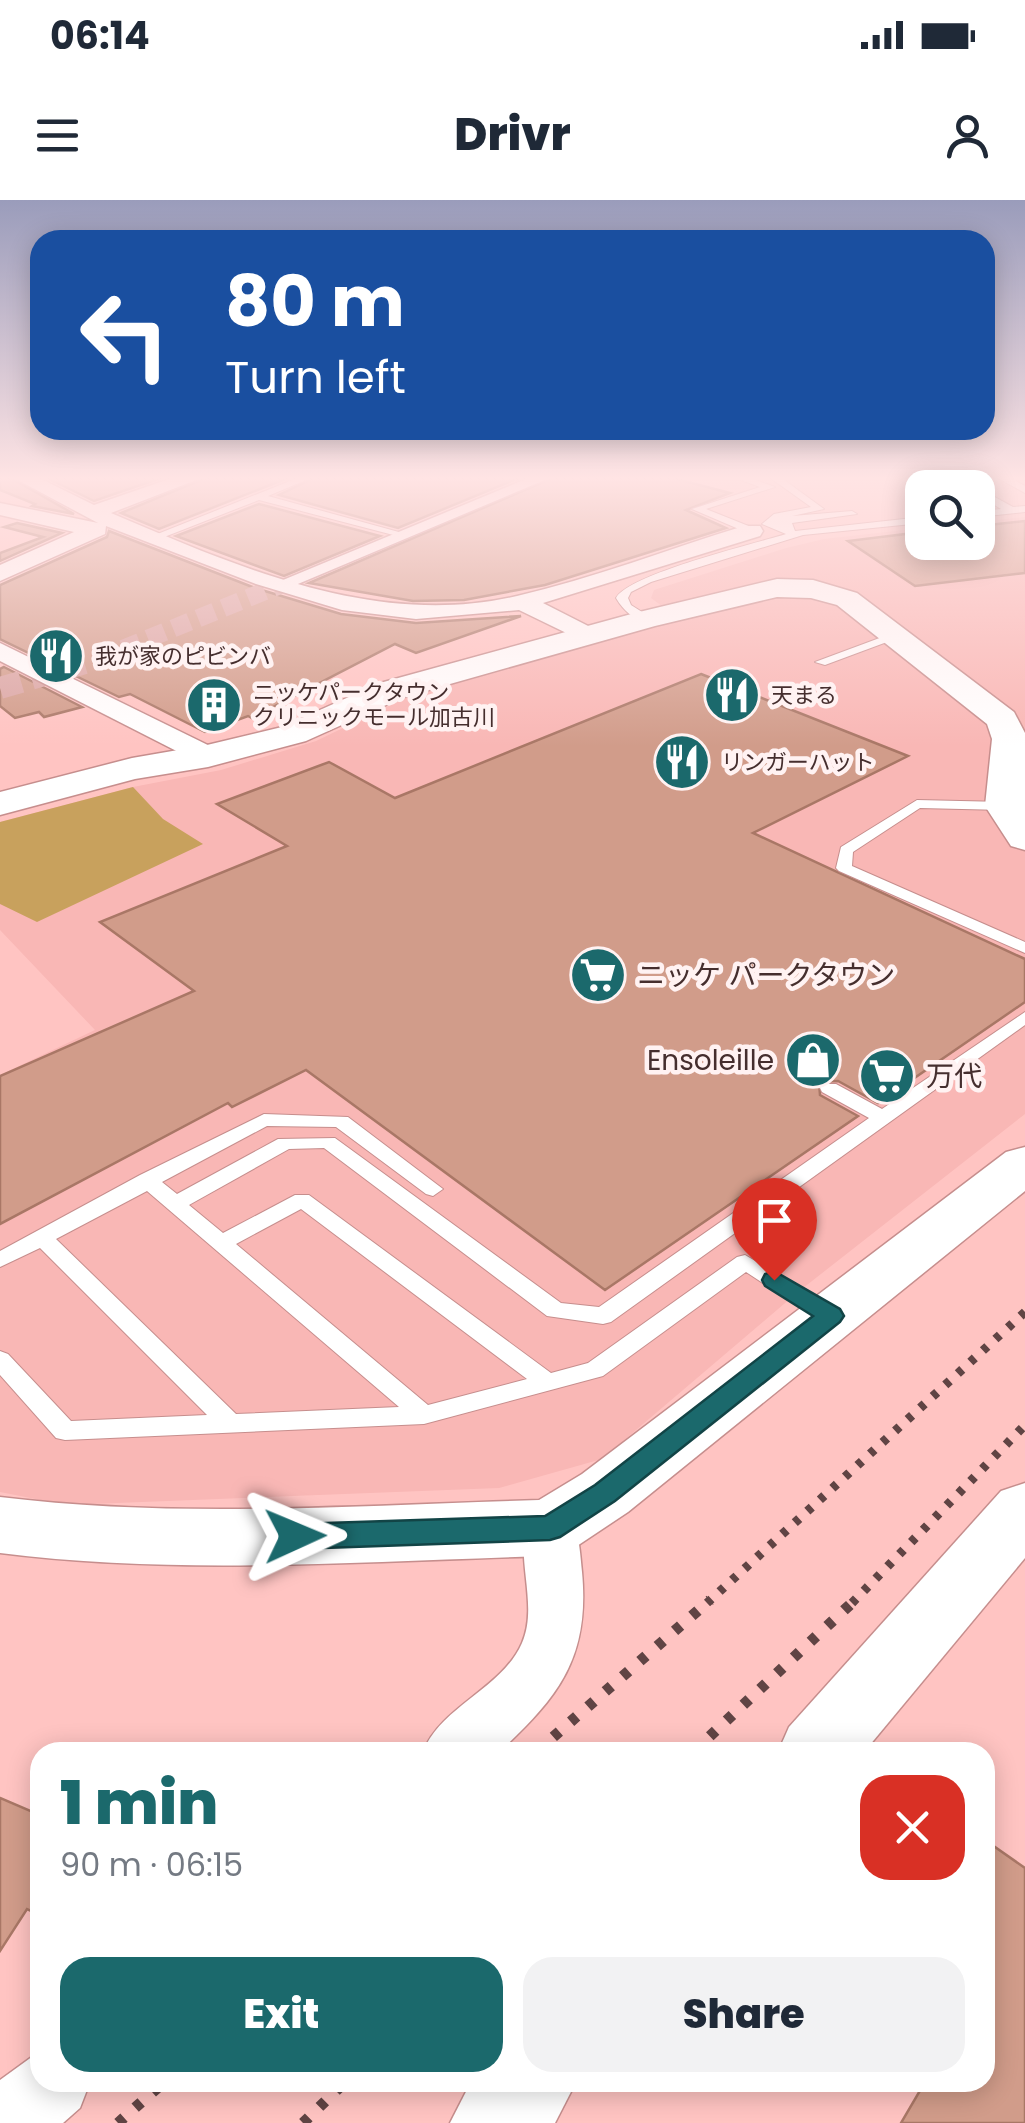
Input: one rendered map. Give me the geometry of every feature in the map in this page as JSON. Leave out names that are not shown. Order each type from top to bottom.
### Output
[{"type":"street","points":[[228,567],[344,602],[400,612],[490,608],[522,602],[636,567]]},
{"type":"street","points":[[280,585],[323,567]]},
{"type":"street","points":[[0,804],[132,768],[208,756],[294,734],[392,690],[646,619],[750,592],[813,589],[847,600],[1016,730],[1010,739],[1004,806],[1025,838]]},
{"type":"street","points":[[522,602],[589,636]]},
{"type":"street","points":[[0,651],[208,756]]},
{"type":"street","points":[[0,1525],[72,1534],[193,1538],[550,1528],[605,1493],[1025,1164]]},
{"type":"street","points":[[825,1742],[1025,1510]]},
{"type":"street","points":[[466,1742],[507,1707],[551,1646],[554,1576],[550,1528]]},
{"type":"street","points":[[7,2123],[43,2092]]},
{"type":"street","points":[[496,2123],[522,2092]]},
{"type":"lane","points":[[646,619],[627,607],[622,598],[626,590],[693,567]]},
{"type":"lane","points":[[820,662],[897,636]]},
{"type":"lane","points":[[1004,806],[917,804],[846,850],[844,868],[1025,948]]},
{"type":"lane","points":[[175,1204],[285,1143],[328,1142],[555,1310],[603,1316],[1025,1017]]},
{"type":"lane","points":[[829,1088],[883,1118]]},
{"type":"lane","points":[[0,1260],[264,1120],[341,1120],[433,1189]]},
{"type":"lane","points":[[146,1180],[424,1415]]},
{"type":"lane","points":[[221,1243],[302,1200],[547,1382]]},
{"type":"lane","points":[[41,1237],[231,1424]]},
{"type":"lane","points":[[0,1360],[65,1431],[424,1415],[595,1370],[745,1262],[831,1316]]},
{"type":"shaded area","points":[[727,567],[1025,567],[1025,1114],[798,1292],[602,1459],[499,1488],[66,1505],[0,1492],[0,1075],[95,1030],[0,930],[0,822],[133,787],[221,770],[316,741],[420,691],[678,618],[651,598],[654,590]]},
{"type":"shaded area","points":[[133,787],[163,819],[203,844],[37,922],[0,904],[0,822]]},
{"type":"building","points":[[41,567],[201,567],[341,614],[416,623],[521,616],[416,653],[395,644],[252,718],[248,716],[205,732],[130,694],[119,697],[0,639],[0,585]]},
{"type":"building","points":[[259,567],[306,567],[284,576]]},
{"type":"building","points":[[347,567],[603,567],[545,585],[464,600],[413,601],[309,583]]},
{"type":"building","points":[[886,567],[1025,567],[1025,573],[915,586]]},
{"type":"building","points":[[4,667],[82,707],[44,717],[39,712],[15,718],[0,706],[0,669]]},
{"type":"building","name":"ニッケ パークタウン","points":[[701,674],[908,756],[753,833],[1025,959],[1025,1002],[878,1103],[838,1081],[819,1082],[820,1095],[858,1116],[605,1290],[306,1070],[232,1107],[228,1103],[0,1224],[0,1076],[194,991],[100,922],[287,846],[217,804],[329,762],[395,798]]},
{"type":"building","points":[[0,1798],[30,1811],[30,1910],[27,1909],[0,1951]]},
{"type":"building","points":[[995,1847],[1025,1868],[1025,2123],[901,2123],[919,2092],[995,2092]]},
{"type":"tunnel","points":[[98,659],[280,585]]},
{"type":"tunnel","points":[[0,688],[106,657]]},
{"type":"railway","points":[[707,1603],[1025,1312]]},
{"type":"railway","points":[[854,1601],[1025,1425]]},
{"type":"railway","points":[[547,1742],[710,1600]]},
{"type":"railway","points":[[704,1742],[854,1601]]},
{"type":"railway","points":[[118,2123],[153,2092]]},
{"type":"railway","points":[[303,2123],[335,2092]]},
{"type":"place","name":"我が家のピビンバ","points":[[56,656]]},
{"type":"place","name":"天まる","points":[[732,695]]},
{"type":"place","name":"ニッケパークタウン クリニックモール加古川","points":[[214,705]]},
{"type":"place","name":"リンガーハット","points":[[682,762]]},
{"type":"place","name":"ニッケ パークタウン","points":[[598,975]]},
{"type":"place","name":"Ensoleille","points":[[813,1060]]},
{"type":"place","name":"万代","points":[[887,1076]]},
{"type":"route","points":[[295,1536],[550,1528],[605,1493],[831,1316],[774,1280]]}]
